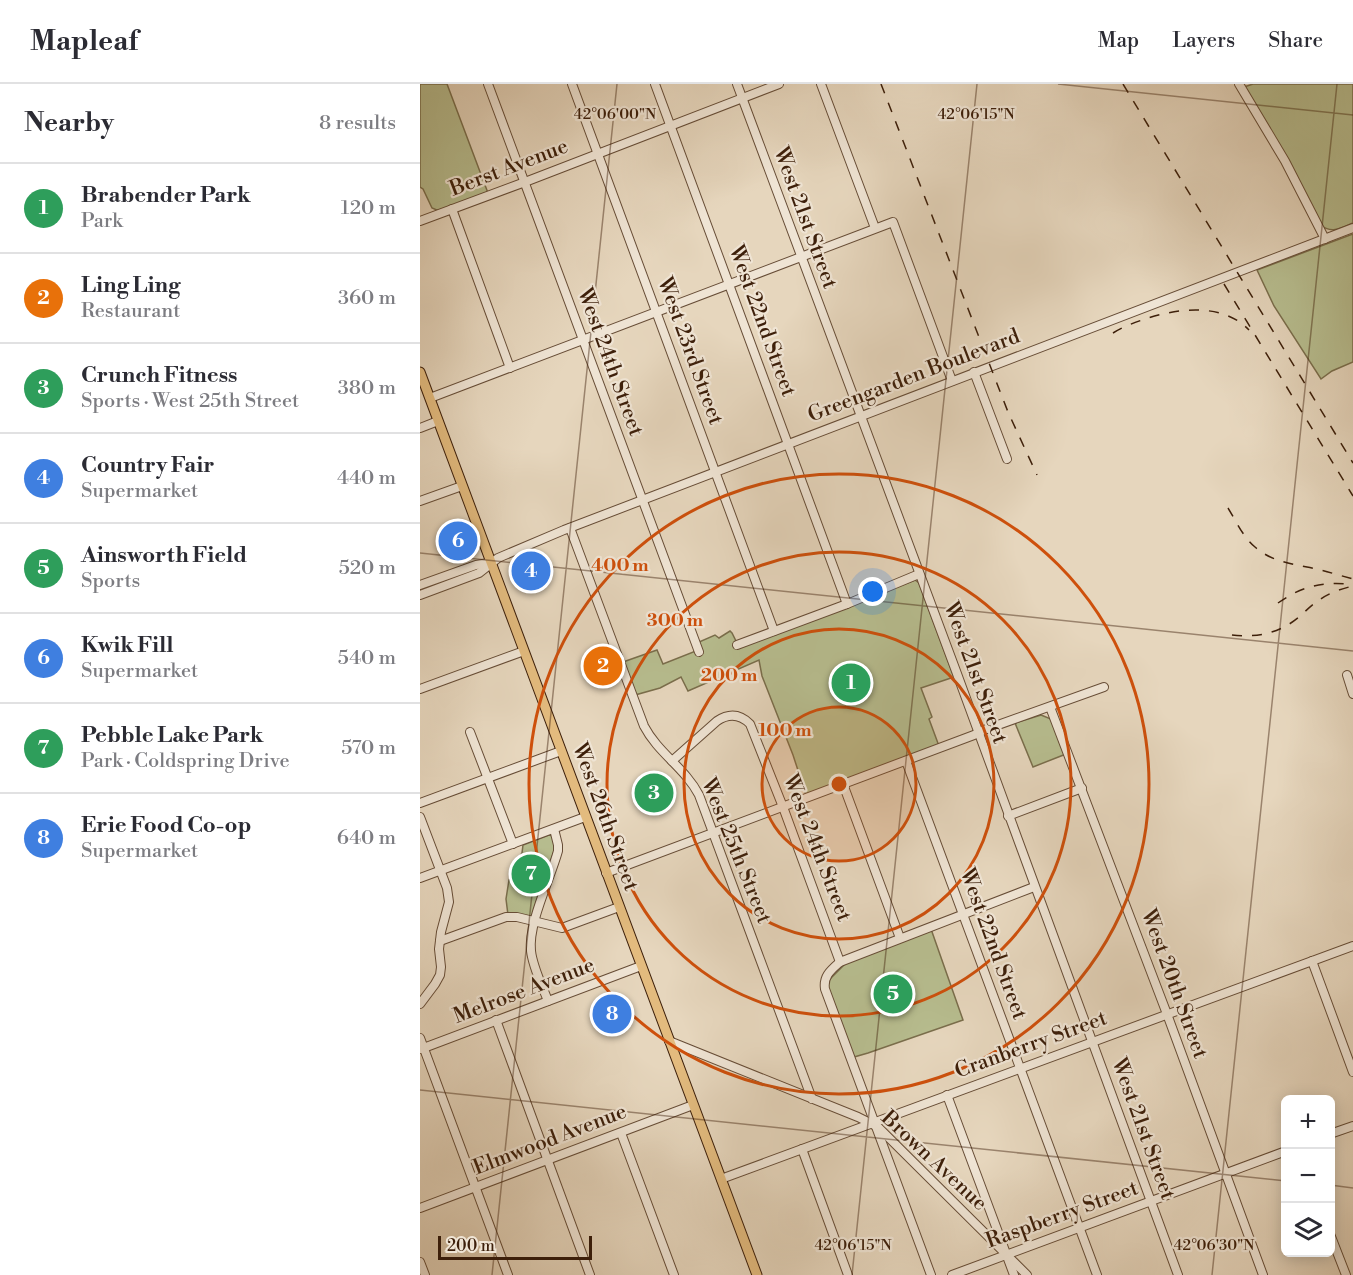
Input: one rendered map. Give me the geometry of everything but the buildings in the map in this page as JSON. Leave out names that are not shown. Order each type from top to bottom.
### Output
[{"type":"main road","name":"West 26th Street","points":[[420,372],[757,1275]]},
{"type":"street","name":"West 24th Street","points":[[488,84],[699,652]]},
{"type":"street","name":"West 23rd Street","points":[[572,84],[774,631]]},
{"type":"street","name":"West 22nd Street","points":[[655,84],[847,604]]},
{"type":"street","name":"West 21st Street","points":[[737,84],[1178,1275]]},
{"type":"street","name":"Berst Avenue","points":[[420,221],[779,84]]},
{"type":"street","points":[[821,84],[875,228]]},
{"type":"street","points":[[1239,84],[1285,160],[1325,238]]},
{"type":"street","points":[[452,208],[510,368]]},
{"type":"street","points":[[430,398],[893,222],[952,381]]},
{"type":"street","name":"Greengarden Boulevard","points":[[420,595],[479,573],[491,563],[514,551],[570,528],[1353,228]]},
{"type":"street","points":[[974,372],[1007,459]]},
{"type":"street","points":[[420,428],[438,421]]},
{"type":"street","points":[[420,501],[462,486]]},
{"type":"street","name":"West 25th Street","points":[[570,528],[644,726],[651,738],[688,777],[696,789],[812,1099]]},
{"type":"street","name":"Greengarden Boulevard","points":[[420,585],[476,565],[491,563]]},
{"type":"street","points":[[738,645],[919,574]]},
{"type":"street","points":[[420,689],[524,651]]},
{"type":"street","points":[[1347,675],[1353,694]]},
{"type":"street","points":[[606,873],[1104,687]]},
{"type":"street","name":"West 20th Street","points":[[1050,707],[1263,1275]]},
{"type":"street","name":"West 24th Street","points":[[672,761],[717,721],[728,716],[741,717],[752,728],[840,962]]},
{"type":"street","points":[[470,732],[513,844]]},
{"type":"street","points":[[420,803],[561,751]]},
{"type":"street","name":"West 22nd Street","points":[[906,761],[1097,1275]]},
{"type":"street","points":[[843,784],[900,938]]},
{"type":"street","points":[[1008,816],[1082,788]]},
{"type":"street","points":[[420,878],[585,817]]},
{"type":"street","points":[[420,818],[448,893],[449,902],[441,932],[440,975],[420,1004]]},
{"type":"street","points":[[548,1001],[531,952],[531,935],[558,851],[554,829]]},
{"type":"street","points":[[931,1275],[873,1124],[824,981],[840,962],[1034,887]]},
{"type":"street","points":[[440,941],[506,917],[517,917],[561,928],[619,907]]},
{"type":"street","name":"Cranberry Street","points":[[721,1179],[1353,945]]},
{"type":"street","points":[[1312,961],[1353,1072]]},
{"type":"street","name":"Melrose Avenue","points":[[422,1048],[641,966]]},
{"type":"street","points":[[496,1020],[590,1275]]},
{"type":"street","points":[[420,1038],[508,1275]]},
{"type":"street","name":"Brown Avenue","points":[[669,1041],[873,1124],[890,1138],[1027,1275]]},
{"type":"street","points":[[947,1095],[1014,1275]]},
{"type":"street","name":"Elmwood Avenue","points":[[421,1206],[693,1105]]},
{"type":"street","points":[[1335,1132],[1353,1126]]},
{"type":"street","points":[[621,1133],[674,1275]]},
{"type":"street","points":[[802,1149],[848,1275]]},
{"type":"street","name":"Raspberry Street","points":[[952,1275],[1281,1153]]},
{"type":"street","points":[[1335,1247],[1346,1275]]},
{"type":"street","points":[[420,1262],[425,1275]]},
{"type":"green space","points":[[420,84],[447,84],[488,193],[439,211],[432,208],[420,187]]},
{"type":"green space","points":[[1253,84],[1353,84],[1353,223],[1334,230],[1322,226],[1244,87]]},
{"type":"green space","points":[[1353,234],[1353,362],[1332,371],[1321,379],[1274,306],[1257,270]]},
{"type":"green space","points":[[915,580],[919,583],[954,677],[921,688],[932,717],[929,719],[939,746],[806,795],[762,676],[759,660],[688,691],[681,677],[660,688],[635,695],[623,662],[657,650],[663,664],[696,651],[699,642],[715,635],[719,638],[730,631],[739,647]]},
{"type":"green space","points":[[1041,715],[1051,719],[1066,754],[1033,767],[1015,723]]},
{"type":"green space","points":[[549,835],[553,836],[555,848],[532,917],[508,915],[506,899],[509,880],[522,859],[520,856],[523,845]]},
{"type":"green space","points":[[931,929],[963,1020],[854,1057],[828,987],[828,981],[846,963]]},
{"type":"railway","points":[[881,84],[1008,412],[1037,475]]},
{"type":"railway","points":[[1123,84],[1353,463]]},
{"type":"railway","points":[[1224,284],[1353,496]]},
{"type":"railway","points":[[1113,333],[1148,318],[1187,310],[1227,315],[1239,321],[1249,330]]},
{"type":"railway","points":[[1228,508],[1247,539],[1267,555],[1286,563],[1353,579]]},
{"type":"railway","points":[[1278,603],[1311,587],[1347,584]]},
{"type":"railway","points":[[1232,635],[1250,636],[1276,631],[1292,622],[1326,596],[1353,586]]},
{"type":"place","name":"Kwik Fill","points":[[458,541]]},
{"type":"place","name":"Country Fair","points":[[531,571]]},
{"type":"place","name":"Ling Ling","points":[[603,666]]},
{"type":"place","name":"Brabender Park","points":[[851,683]]},
{"type":"place","name":"Crunch Fitness","points":[[654,793]]},
{"type":"place","name":"Pebble Lake Park","points":[[531,874]]},
{"type":"place","name":"Ainsworth Field","points":[[893,994]]},
{"type":"place","name":"Erie Food Co-op","points":[[612,1014]]}]
